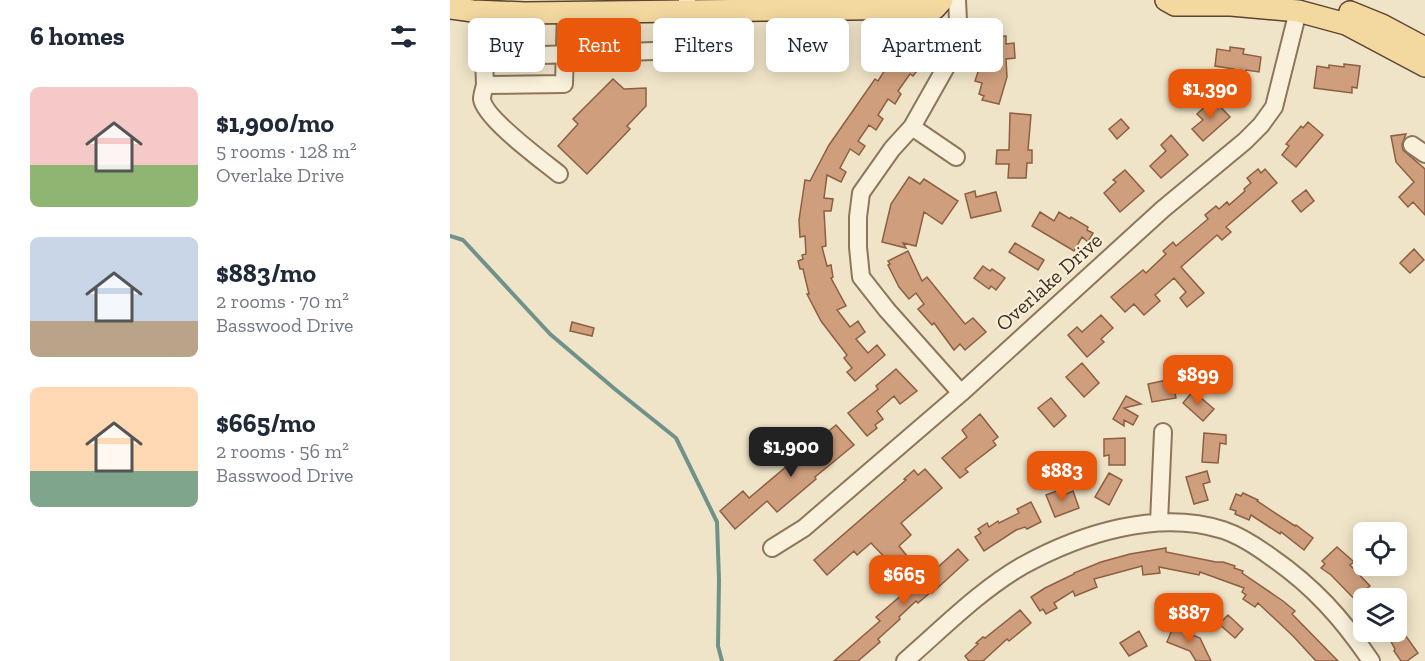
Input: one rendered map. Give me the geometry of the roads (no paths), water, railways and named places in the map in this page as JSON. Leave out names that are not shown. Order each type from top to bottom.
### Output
[{"type":"main road","points":[[450,8],[525,13],[687,6],[934,8],[942,0]]},
{"type":"main road","points":[[1166,0],[1175,5],[1303,6],[1347,11],[1382,25],[1425,48]]},
{"type":"main road","points":[[1303,6],[1346,24],[1425,66]]},
{"type":"street","points":[[957,0],[959,41],[951,58],[912,128],[892,149],[861,193],[858,247],[861,277],[887,310],[962,393]]},
{"type":"street","points":[[641,52],[681,50],[687,45],[687,6]]},
{"type":"street","name":"Overlake Drive","points":[[772,548],[804,528],[962,393],[1163,209],[1261,125],[1274,107],[1303,6]]},
{"type":"street","points":[[566,11],[566,18]]},
{"type":"street","points":[[557,55],[484,57],[485,85],[482,99],[487,111],[507,131],[559,174]]},
{"type":"street","points":[[485,85],[564,84],[564,72]]},
{"type":"street","points":[[912,128],[956,158]]},
{"type":"street","points":[[1159,522],[1162,432]]},
{"type":"street","points":[[905,661],[976,598],[1021,567],[1055,550],[1089,537],[1117,529],[1159,522],[1197,524],[1224,530],[1248,541],[1299,576],[1315,591],[1350,630],[1371,661]]},
{"type":"waterway","points":[[450,236],[463,240],[550,334],[676,438],[717,522],[718,646],[722,661]]}]
